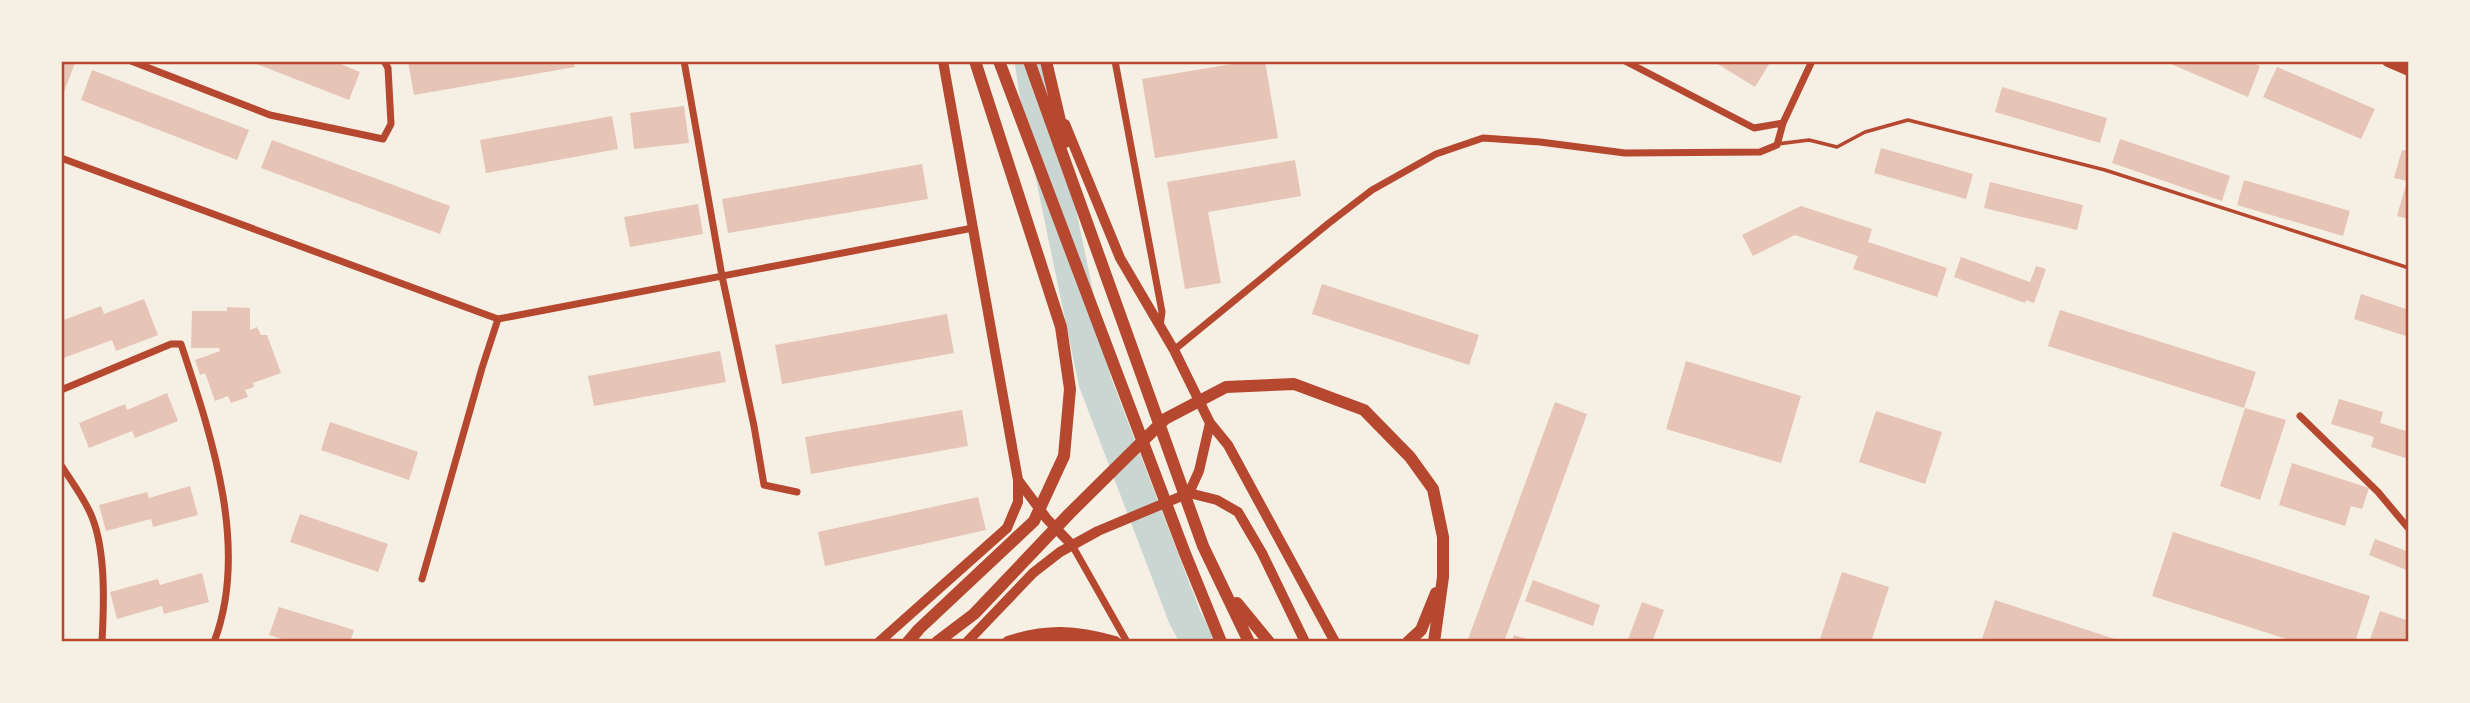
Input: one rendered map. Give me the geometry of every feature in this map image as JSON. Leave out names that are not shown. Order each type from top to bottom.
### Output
[{"type":"main road","points":[[878,642],[1007,528],[1018,502],[1018,480],[943,61]]},
{"type":"main road","points":[[908,642],[1034,522],[1064,456],[1070,389],[1060,327],[975,61]]},
{"type":"main road","points":[[999,61],[1221,642]]},
{"type":"main road","points":[[1028,61],[1203,546],[1249,642]]},
{"type":"main road","points":[[1039,61],[1120,258],[1148,310],[1174,350],[1210,423],[1228,445],[1335,642]]},
{"type":"main road","points":[[1046,61],[1079,200]]},
{"type":"main road","points":[[2388,61],[2409,70]]},
{"type":"main road","points":[[937,642],[974,614],[1069,514],[1165,419],[1226,387],[1294,384],[1364,410],[1410,457],[1433,488],[1443,537],[1443,577],[1434,642]]},
{"type":"main road","points":[[1189,493],[1199,471],[1210,423]]},
{"type":"main road","points":[[1018,480],[1047,519],[1072,545]]},
{"type":"main road","points":[[967,642],[1033,573],[1072,545],[1098,531],[1189,493],[1217,500],[1238,512],[1262,553],[1305,642]]},
{"type":"main road","points":[[1212,565],[1228,592],[1269,642]]},
{"type":"main road","points":[[1408,642],[1421,630],[1443,577]]},
{"type":"main road","points":[[1008,642],[1030,635],[1064,632],[1115,642]]},
{"type":"street","points":[[131,61],[270,115],[383,139],[391,124],[388,68],[384,61]]},
{"type":"street","points":[[684,61],[722,276],[764,485],[797,492]]},
{"type":"street","points":[[1115,61],[1162,312],[1159,327]]},
{"type":"street","points":[[1625,61],[1754,128],[1783,123]]},
{"type":"street","points":[[1174,350],[1372,190],[1436,155],[1483,138],[1625,153],[1760,152],[1777,145],[1783,123],[1812,61]]},
{"type":"street","points":[[61,158],[498,319],[973,228]]},
{"type":"street","points":[[422,579],[498,319]]},
{"type":"street","points":[[61,390],[171,344],[181,344],[216,468],[228,523],[228,594],[214,642]]},
{"type":"street","points":[[2300,416],[2370,484],[2409,529]]},
{"type":"street","points":[[61,465],[91,513],[97,530],[101,559],[102,642]]},
{"type":"street","points":[[1072,545],[1127,642]]},
{"type":"lane","points":[[1777,145],[1809,140],[1837,147],[1865,132],[1908,120],[2105,170],[2409,268]]},
{"type":"building","points":[[61,61],[75,63],[64,92],[61,91]]},
{"type":"building","points":[[249,61],[333,61],[360,72],[349,100]]},
{"type":"building","points":[[574,61],[575,67],[414,95],[408,62]]},
{"type":"building","points":[[1250,61],[1265,61],[1278,138],[1155,158],[1142,79]]},
{"type":"building","points":[[1713,61],[1771,61],[1755,87]]},
{"type":"building","points":[[2164,61],[2249,61],[2260,66],[2248,97]]},
{"type":"building","points":[[2277,67],[2375,109],[2361,139],[2263,97]]},
{"type":"building","points":[[92,70],[249,130],[237,160],[81,100]]},
{"type":"building","points":[[2002,87],[2107,118],[2100,143],[1995,112]]},
{"type":"building","points":[[684,106],[689,143],[634,149],[630,113]]},
{"type":"building","points":[[612,116],[618,149],[486,173],[480,140]]},
{"type":"building","points":[[2120,139],[2230,176],[2222,201],[2112,163]]},
{"type":"building","points":[[272,140],[450,206],[440,234],[261,168]]},
{"type":"building","points":[[1881,148],[1973,174],[1966,199],[1874,173]]},
{"type":"building","points":[[2402,150],[2409,151],[2409,219],[2397,216],[2407,181],[2394,178]]},
{"type":"building","points":[[1295,160],[1301,196],[1208,212],[1221,283],[1185,289],[1167,182]]},
{"type":"building","points":[[922,164],[928,199],[728,233],[722,199]]},
{"type":"building","points":[[2244,180],[2350,211],[2343,236],[2237,205]]},
{"type":"building","points":[[1990,182],[2083,205],[2077,230],[1984,208]]},
{"type":"building","points":[[698,204],[703,234],[630,247],[624,217]]},
{"type":"building","points":[[1801,206],[1872,229],[1868,242],[1947,268],[1937,297],[1853,269],[1858,256],[1795,235],[1753,256],[1742,235]]},
{"type":"building","points":[[1961,257],[2030,282],[2036,266],[2046,269],[2034,303],[2026,300],[2025,303],[1954,277]]},
{"type":"building","points":[[1322,284],[1479,335],[1469,365],[1312,314]]},
{"type":"building","points":[[2361,294],[2409,310],[2409,337],[2354,319]]},
{"type":"building","points":[[144,299],[158,335],[116,351],[112,340],[61,359],[61,321],[101,306],[104,314]]},
{"type":"building","points":[[227,307],[250,308],[250,330],[257,327],[261,335],[267,335],[281,373],[253,383],[254,387],[245,390],[248,397],[231,403],[228,396],[215,401],[205,373],[200,375],[195,360],[220,351],[219,348],[191,348],[192,311],[227,311]]},
{"type":"building","points":[[2060,310],[2256,372],[2244,408],[2048,346]]},
{"type":"building","points":[[947,314],[954,353],[782,384],[775,345]]},
{"type":"building","points":[[720,351],[726,382],[594,406],[588,376]]},
{"type":"building","points":[[1686,361],[1801,396],[1781,463],[1666,429]]},
{"type":"building","points":[[167,393],[178,421],[135,438],[132,431],[89,448],[79,423],[125,404],[127,410]]},
{"type":"building","points":[[2339,399],[2383,412],[2380,423],[2409,432],[2409,459],[2371,447],[2374,437],[2331,424]]},
{"type":"building","points":[[1555,402],[1587,414],[1504,642],[1467,642]]},
{"type":"building","points":[[2245,408],[2286,420],[2260,500],[2220,486]]},
{"type":"building","points":[[962,410],[968,446],[811,474],[805,437]]},
{"type":"building","points":[[1876,411],[1942,432],[1925,484],[1859,462]]},
{"type":"building","points":[[330,422],[418,452],[409,480],[321,450]]},
{"type":"building","points":[[2292,463],[2369,488],[2362,509],[2351,506],[2345,526],[2279,505]]},
{"type":"building","points":[[190,486],[198,515],[153,527],[151,519],[106,531],[99,505],[147,492],[149,498]]},
{"type":"building","points":[[978,497],[986,530],[825,566],[818,532]]},
{"type":"building","points":[[300,514],[388,544],[378,572],[290,542]]},
{"type":"building","points":[[2173,532],[2370,596],[2355,642],[2296,642],[2152,596]]},
{"type":"building","points":[[2375,539],[2409,552],[2409,571],[2369,555]]},
{"type":"building","points":[[1842,572],[1889,587],[1871,642],[1819,642]]},
{"type":"building","points":[[202,573],[209,602],[164,614],[162,606],[117,619],[110,592],[158,579],[160,585]]},
{"type":"building","points":[[1533,580],[1600,605],[1593,626],[1525,601]]},
{"type":"building","points":[[1995,600],[2121,641],[2121,642],[1981,642]]},
{"type":"building","points":[[1642,602],[1664,610],[1652,642],[1627,642]]},
{"type":"building","points":[[279,607],[354,630],[350,642],[291,642],[269,635]]},
{"type":"building","points":[[2380,611],[2409,621],[2409,642],[2369,642]]},
{"type":"building","points":[[1514,635],[1533,641],[1533,642],[1511,642]]},
{"type":"waterway","points":[[1031,61],[1039,113],[1095,382],[1185,618],[1198,642]]}]
